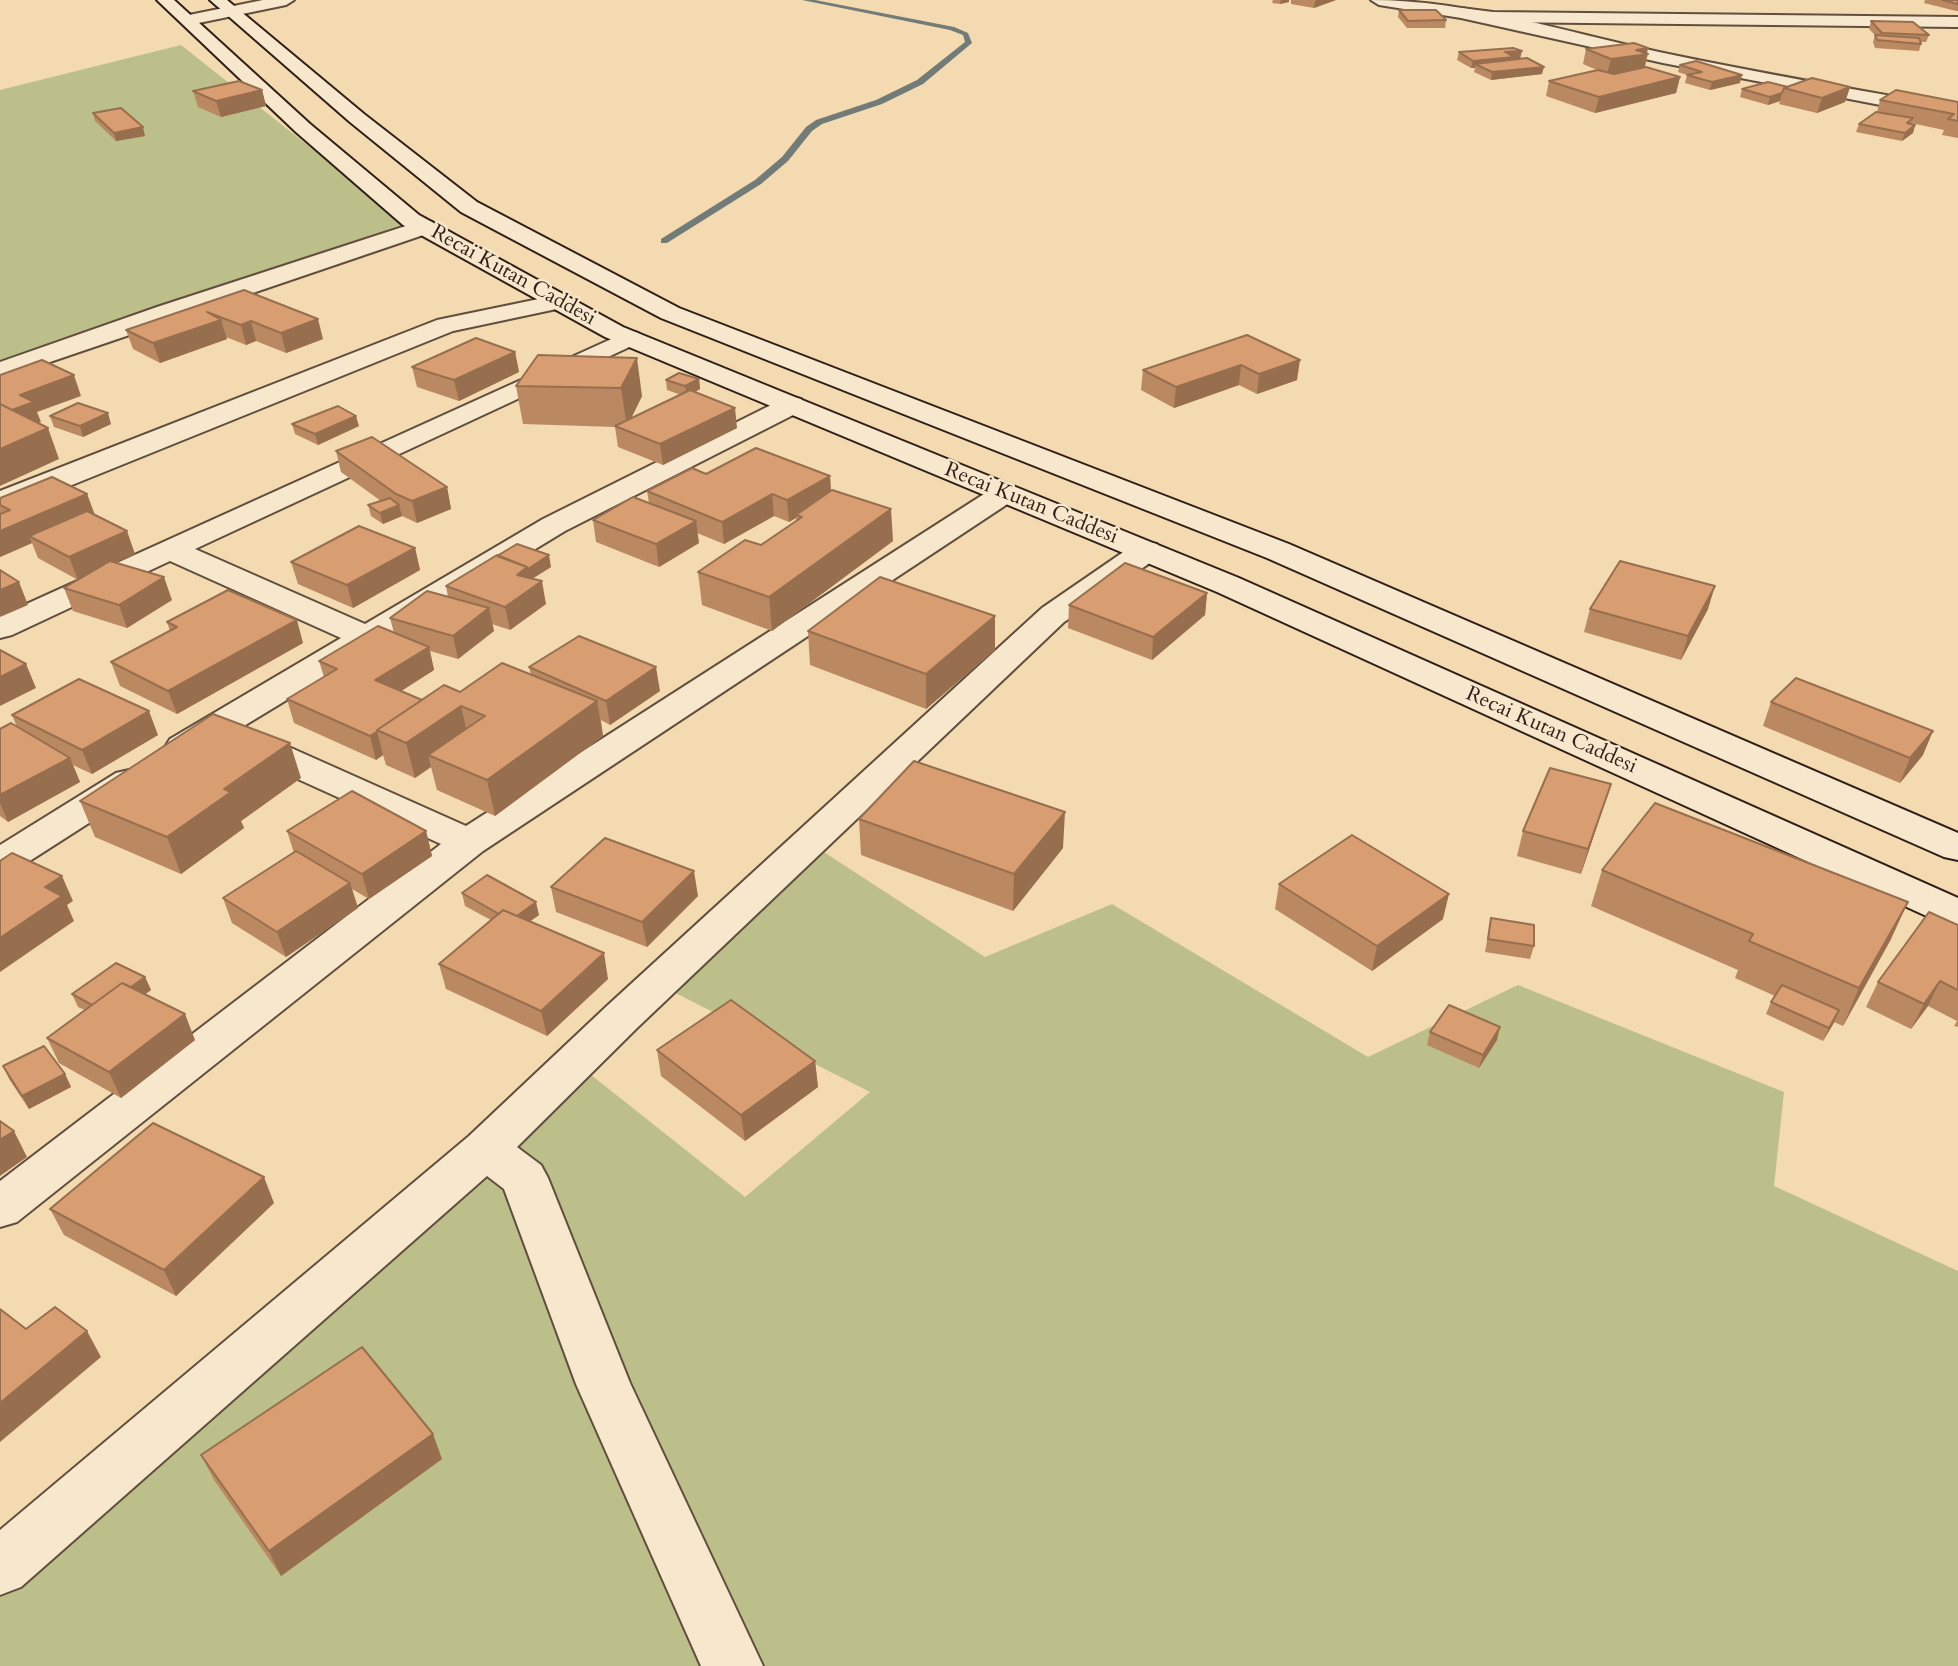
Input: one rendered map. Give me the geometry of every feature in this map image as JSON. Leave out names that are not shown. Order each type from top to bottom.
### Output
[{"type":"street","name":"Recai Kutan Caddesi","points":[[165,0],[303,128],[411,220],[558,302],[629,338],[1240,590],[1958,914]]},
{"type":"street","points":[[189,20],[225,6],[286,0]]},
{"type":"street","points":[[1379,0],[1493,17],[1958,22]]},
{"type":"street","name":"Recai Kutan Caddesi","points":[[225,6],[357,118],[469,207],[670,313],[1278,551],[1958,848]]},
{"type":"street","points":[[1461,13],[1663,58],[1958,114]]},
{"type":"street","points":[[0,371],[166,312],[424,227]]},
{"type":"street","points":[[0,501],[57,481],[446,325],[558,302]]},
{"type":"street","points":[[0,628],[629,338]]},
{"type":"street","points":[[0,862],[215,727],[554,525],[792,405]]},
{"type":"street","points":[[0,1208],[469,842],[1005,493]]},
{"type":"street","points":[[169,550],[366,637]]},
{"type":"street","points":[[0,1567],[486,1149],[623,1016],[1053,615],[1146,551]]},
{"type":"street","points":[[215,727],[469,842]]},
{"type":"street","points":[[486,1149],[524,1178],[603,1384],[732,1666]]},
{"type":"green space","points":[[181,45],[406,223],[0,363],[0,90]]},
{"type":"green space","points":[[810,843],[985,957],[1112,904],[1368,1057],[1518,985],[1784,1092],[1774,1186],[1958,1271],[1958,1666],[0,1666],[0,1564],[576,1063],[745,1197],[870,1092],[658,984]]},
{"type":"building","points":[[1942,0],[1958,0],[1958,4]]},
{"type":"building","points":[[1399,10],[1436,10],[1446,20],[1408,21]]},
{"type":"building","points":[[1871,21],[1913,22],[1929,35],[1882,33]]},
{"type":"building","points":[[1875,35],[1919,38],[1921,44],[1877,40]]},
{"type":"building","points":[[1634,43],[1648,48],[1636,50],[1648,54],[1611,59],[1586,49]]},
{"type":"building","points":[[1513,48],[1522,51],[1505,52],[1514,57],[1473,61],[1459,52]]},
{"type":"building","points":[[1527,58],[1544,67],[1492,72],[1475,64]]},
{"type":"building","points":[[1696,61],[1742,75],[1712,82],[1687,75],[1702,72],[1680,65]]},
{"type":"building","points":[[1646,67],[1680,77],[1599,97],[1549,81],[1598,70],[1614,74]]},
{"type":"building","points":[[1812,78],[1850,87],[1822,98],[1784,88]]},
{"type":"building","points":[[239,81],[262,90],[216,101],[193,91]]},
{"type":"building","points":[[1768,82],[1788,87],[1784,88],[1782,93],[1770,97],[1742,89]]},
{"type":"building","points":[[1896,90],[1958,102],[1958,121],[1948,119],[1954,114],[1880,100]]},
{"type":"building","points":[[121,108],[143,127],[114,133],[93,113]]},
{"type":"building","points":[[1876,112],[1913,118],[1907,123],[1915,125],[1905,133],[1859,124]]},
{"type":"building","points":[[244,290],[318,319],[281,333],[251,321],[241,325],[207,312],[221,320],[153,343],[126,330]]},
{"type":"building","points":[[1247,335],[1300,360],[1259,374],[1241,365],[1176,387],[1143,370]]},
{"type":"building","points":[[476,338],[515,352],[454,380],[412,367]]},
{"type":"building","points":[[538,355],[637,358],[621,388],[516,386]]},
{"type":"building","points":[[42,360],[74,375],[20,395],[34,402],[12,410],[0,404],[0,375]]},
{"type":"building","points":[[679,373],[699,379],[685,386],[666,380]]},
{"type":"building","points":[[690,390],[735,408],[660,444],[615,426]]},
{"type":"building","points":[[78,403],[108,413],[80,426],[50,416]]},
{"type":"building","points":[[0,404],[48,428],[0,449]]},
{"type":"building","points":[[338,406],[356,416],[315,434],[292,424]]},
{"type":"building","points":[[372,437],[447,487],[412,501],[396,494],[336,451]]},
{"type":"building","points":[[756,448],[830,476],[787,500],[772,494],[722,522],[647,491],[692,468],[706,474]]},
{"type":"building","points":[[52,477],[87,494],[0,531],[0,514],[10,510],[0,505],[0,498]]},
{"type":"building","points":[[832,490],[891,509],[769,597],[698,572],[745,540],[761,545],[802,517],[796,515]]},
{"type":"building","points":[[633,497],[696,521],[656,544],[593,520]]},
{"type":"building","points":[[390,498],[399,505],[380,513],[368,505]]},
{"type":"building","points":[[87,511],[127,531],[69,557],[29,536]]},
{"type":"building","points":[[359,526],[415,548],[347,585],[291,562]]},
{"type":"building","points":[[517,544],[549,555],[528,569],[497,556]]},
{"type":"building","points":[[497,555],[527,567],[517,575],[542,581],[505,607],[446,586]]},
{"type":"building","points":[[110,561],[164,577],[119,605],[64,588]]},
{"type":"building","points":[[1620,561],[1715,586],[1688,636],[1590,609]]},
{"type":"building","points":[[1125,563],[1207,593],[1153,637],[1069,605]]},
{"type":"building","points":[[0,570],[19,582],[0,590]]},
{"type":"building","points":[[880,577],[995,616],[926,674],[808,631]]},
{"type":"building","points":[[228,590],[297,620],[168,691],[111,662],[177,627],[167,622]]},
{"type":"building","points":[[427,591],[489,608],[453,636],[390,618]]},
{"type":"building","points":[[378,626],[429,647],[375,680],[422,700],[370,736],[287,699],[337,669],[319,661]]},
{"type":"building","points":[[579,636],[656,667],[606,701],[529,667]]},
{"type":"building","points":[[0,650],[26,664],[0,677]]},
{"type":"building","points":[[502,663],[597,701],[487,780],[428,755],[485,716],[461,706],[406,743],[377,730],[444,685],[460,692]]},
{"type":"building","points":[[1796,678],[1933,731],[1910,758],[1771,702]]},
{"type":"building","points":[[79,679],[149,711],[82,750],[12,715]]},
{"type":"building","points":[[213,714],[290,743],[224,789],[231,792],[167,837],[80,801]]},
{"type":"building","points":[[11,723],[70,758],[0,795],[0,729]]},
{"type":"building","points":[[914,761],[1065,812],[1014,874],[859,819]]},
{"type":"building","points":[[1550,768],[1611,784],[1588,849],[1523,831]]},
{"type":"building","points":[[352,791],[426,831],[362,874],[287,831]]},
{"type":"building","points":[[1655,803],[1908,902],[1859,988],[1749,941],[1753,934],[1602,870]]},
{"type":"building","points":[[1352,835],[1449,894],[1377,946],[1279,884]]},
{"type":"building","points":[[605,838],[694,871],[642,922],[551,887]]},
{"type":"building","points":[[296,851],[350,883],[277,932],[223,898]]},
{"type":"building","points":[[12,853],[62,876],[45,887],[62,896],[0,938],[0,861]]},
{"type":"building","points":[[487,875],[536,902],[517,916],[503,910],[499,914],[462,893]]},
{"type":"building","points":[[503,910],[604,953],[541,1011],[439,964]]},
{"type":"building","points":[[1929,912],[1958,925],[1958,990],[1940,981],[1924,1004],[1878,982]]},
{"type":"building","points":[[1491,918],[1534,925],[1534,946],[1488,939]]},
{"type":"building","points":[[116,963],[145,977],[131,987],[122,983],[92,1005],[72,994]]},
{"type":"building","points":[[122,983],[185,1014],[109,1072],[47,1038]]},
{"type":"building","points":[[1782,985],[1839,1010],[1829,1028],[1771,1002]]},
{"type":"building","points":[[731,1000],[815,1061],[741,1115],[657,1050]]},
{"type":"building","points":[[1449,1005],[1500,1027],[1483,1055],[1430,1032]]},
{"type":"building","points":[[44,1046],[65,1074],[22,1096],[3,1066]]},
{"type":"building","points":[[0,1121],[14,1131],[0,1140]]},
{"type":"building","points":[[153,1123],[264,1177],[164,1270],[50,1209]]},
{"type":"building","points":[[55,1307],[87,1331],[0,1403],[0,1309],[26,1329]]},
{"type":"building","points":[[362,1347],[433,1434],[269,1551],[201,1455]]},
{"type":"waterway","points":[[664,241],[758,182],[785,159],[809,129],[819,122],[879,102],[920,82],[969,43],[966,34],[952,28],[805,0]]}]
